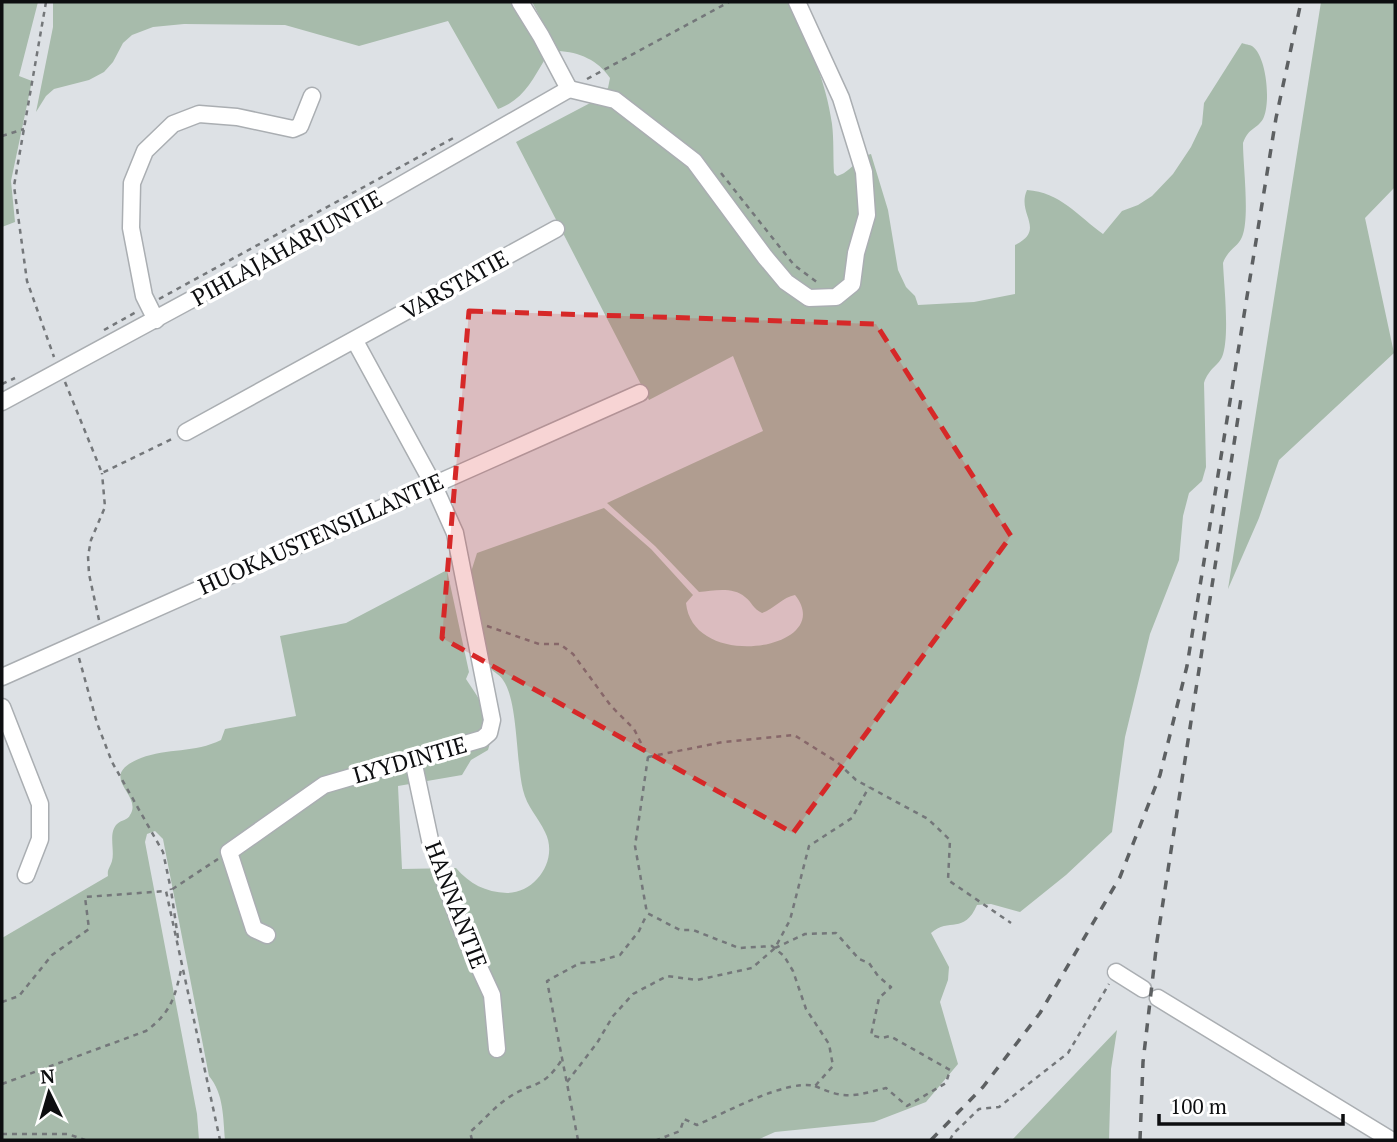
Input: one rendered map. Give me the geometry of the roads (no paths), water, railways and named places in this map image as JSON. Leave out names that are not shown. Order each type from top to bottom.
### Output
[{"type":"street","points":[[520,2],[569,89],[615,100],[694,161],[786,282],[809,298],[836,297],[852,284],[856,253],[866,215],[863,172],[841,98],[797,2]]},
{"type":"street","name":"PIHLAJAHARJUNTIE","points":[[2,402],[152,313],[366,205],[569,89]]},
{"type":"street","points":[[152,313],[144,296],[131,228],[132,183],[145,151],[173,124],[199,114],[237,117],[293,129],[300,126],[312,96]]},
{"type":"street","name":"VARSTATIE","points":[[186,432],[556,229]]},
{"type":"street","points":[[355,341],[433,484]]},
{"type":"street","name":"HUOKAUSTENSILLANTIE","points":[[2,677],[640,393]]},
{"type":"street","name":"LYYDINTIE","points":[[267,935],[254,929],[229,852],[324,785],[465,745],[482,739],[489,733],[492,720],[455,533],[433,484]]},
{"type":"street","points":[[2,707],[40,804],[40,839],[26,875]]},
{"type":"street","name":"HANNANTIE","points":[[413,760],[430,840],[461,930],[492,995],[497,1049]]},
{"type":"street","points":[[1116,972],[1143,989]]},
{"type":"street","points":[[1158,998],[1391,1140]]},
{"type":"railway","points":[[931,1140],[983,1087],[1040,1013],[1120,877],[1160,775],[1187,666],[1276,118],[1301,2]]},
{"type":"railway","points":[[1140,1140],[1143,1062],[1157,941],[1242,392]]}]
